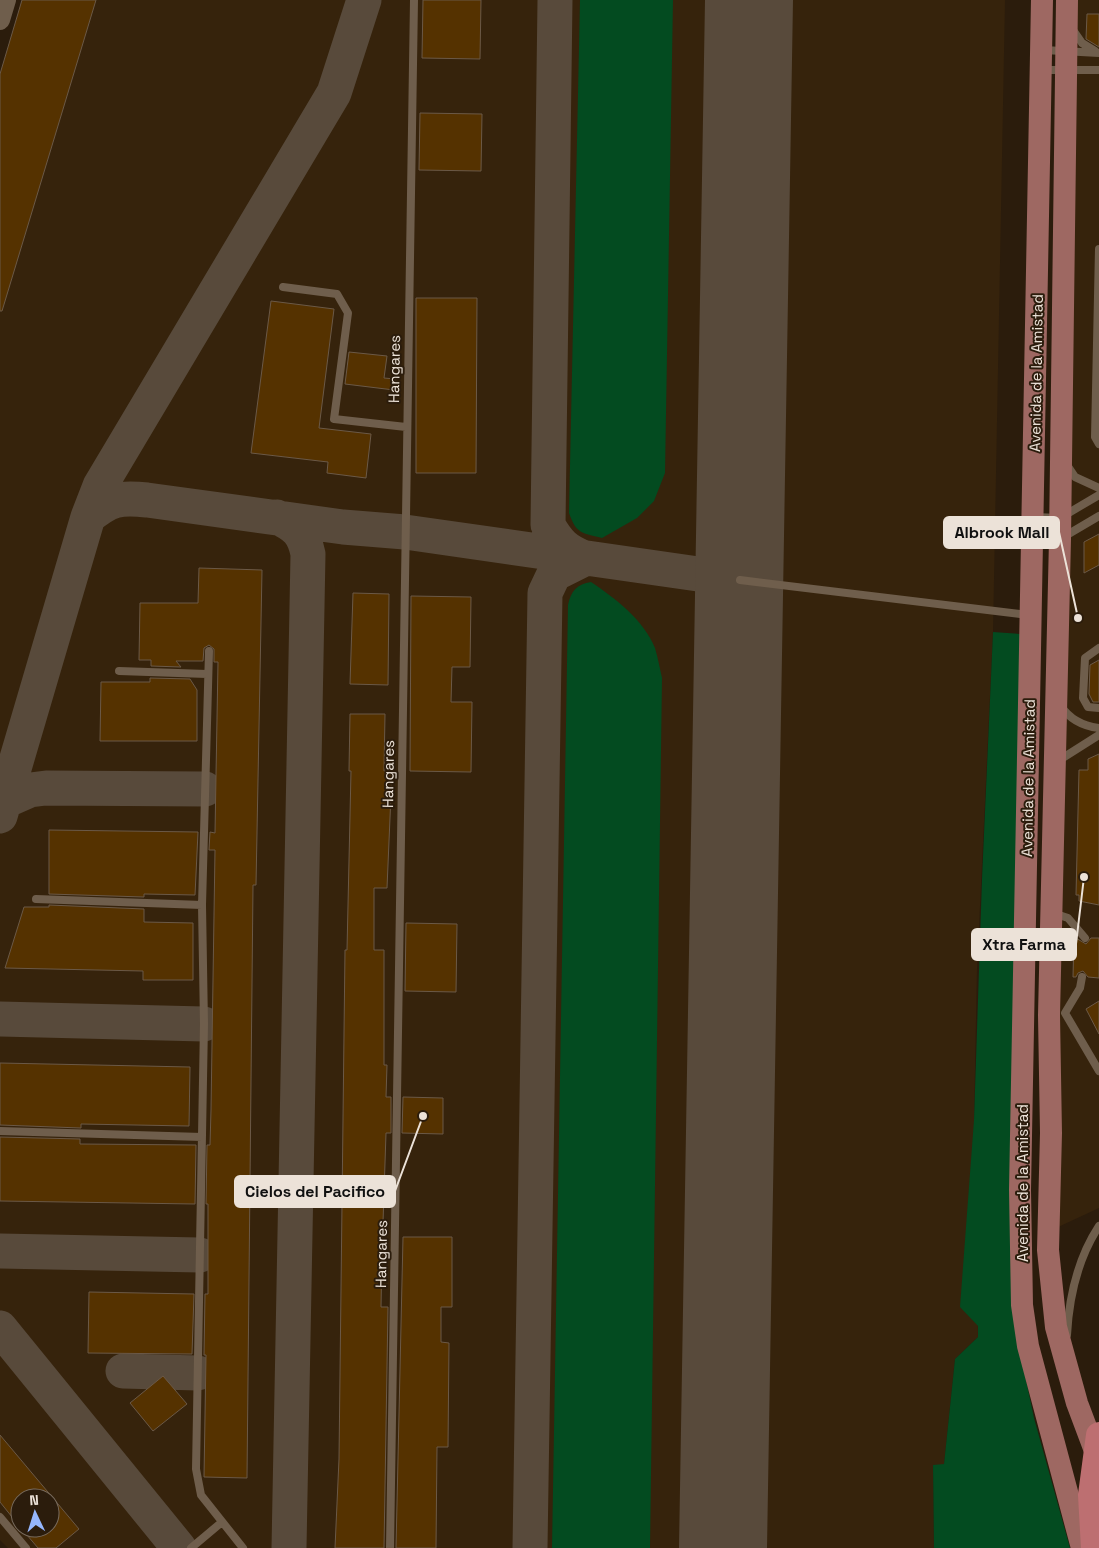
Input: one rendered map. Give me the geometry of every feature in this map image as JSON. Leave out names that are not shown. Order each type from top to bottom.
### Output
[{"type":"highway","points":[[1094,1548],[1091,1495],[1099,1435]]},
{"type":"main road","points":[[0,20],[6,0]]},
{"type":"main road","name":"Avenida de la Amistad","points":[[1042,0],[1021,1180],[1022,1305],[1035,1382],[1082,1548]]},
{"type":"main road","name":"Avenida de la Amistad","points":[[1066,5],[1060,528],[1051,913],[1057,1014],[1048,1200],[1048,1250],[1056,1327],[1066,1365],[1099,1462]]},
{"type":"lane","name":"Hangares","points":[[390,1548],[406,427],[415,62],[414,0]]},
{"type":"lane","points":[[1066,5],[1071,26],[1079,39],[1099,53]]},
{"type":"lane","points":[[1041,60],[1066,60],[1099,53]]},
{"type":"lane","points":[[1041,60],[1066,60],[1099,70]]},
{"type":"lane","points":[[1099,249],[1098,381],[1095,437],[1099,444]]},
{"type":"lane","points":[[283,287],[337,294],[348,313],[334,419],[406,427]]},
{"type":"lane","points":[[1061,455],[1075,476],[1099,488]]},
{"type":"lane","points":[[1033,528],[1060,528],[1099,495]]},
{"type":"lane","points":[[1033,528],[1060,528],[1099,516]]},
{"type":"lane","points":[[740,580],[1032,615]]},
{"type":"lane","points":[[1099,648],[1084,658],[1083,698],[1088,706],[1099,708]]},
{"type":"lane","points":[[209,651],[202,905],[204,1024],[196,1469],[201,1495],[243,1548]]},
{"type":"lane","points":[[119,671],[207,674]]},
{"type":"lane","points":[[1056,696],[1062,708],[1072,719],[1084,725],[1099,728]]},
{"type":"lane","points":[[1054,763],[1099,734]]},
{"type":"lane","points":[[36,899],[202,905]]},
{"type":"lane","points":[[1051,913],[1068,918],[1085,938]]},
{"type":"lane","points":[[1082,977],[1080,988],[1057,1014],[1099,1071]]},
{"type":"lane","points":[[0,1131],[202,1137]]},
{"type":"lane","points":[[1066,1365],[1068,1319],[1073,1290],[1087,1246],[1098,1227]]},
{"type":"lane","points":[[0,1517],[26,1548]]},
{"type":"lane","points":[[191,1548],[222,1522]]},
{"type":"shaded area","points":[[22,0],[1005,0],[993,632],[977,969],[974,1120],[978,1337],[955,1359],[944,1465],[933,1466],[934,1548],[8,1548],[0,1540],[0,74]]},
{"type":"shaded area","points":[[1067,0],[1099,0],[1099,1208],[1056,1228]]},
{"type":"green space","points":[[580,0],[673,0],[665,473],[654,501],[637,518],[602,538],[580,531],[574,525],[569,513]]},
{"type":"green space","points":[[591,582],[628,610],[644,628],[655,648],[662,678],[650,1548],[552,1548],[568,605],[571,596],[578,586]]},
{"type":"green space","points":[[993,632],[1020,634],[1017,1337],[1034,1418],[1070,1548],[934,1548],[933,1465],[944,1464],[955,1359],[978,1337],[978,1326],[960,1307],[974,1120]]},
{"type":"building","points":[[22,0],[96,0],[2,311],[0,311],[0,74]]},
{"type":"building","points":[[423,0],[481,0],[480,59],[422,58]]},
{"type":"building","points":[[1087,14],[1099,14],[1099,47],[1086,39]]},
{"type":"building","points":[[420,113],[482,114],[481,171],[419,170]]},
{"type":"building","points":[[416,298],[477,298],[476,473],[416,473]]},
{"type":"building","points":[[271,301],[334,309],[319,428],[371,434],[366,478],[327,473],[328,462],[251,453]]},
{"type":"building","points":[[349,352],[387,356],[384,378],[395,379],[394,390],[345,384]]},
{"type":"building","points":[[1099,534],[1099,565],[1084,573],[1084,542]]},
{"type":"building","points":[[199,568],[262,570],[256,885],[253,885],[247,1478],[204,1477],[205,1294],[208,1294],[207,1145],[210,1145],[211,1110],[215,850],[209,850],[210,832],[215,833],[218,662],[214,662],[214,649],[209,645],[204,648],[203,661],[176,661],[181,667],[151,666],[151,660],[139,660],[140,603],[198,603]]},
{"type":"building","points":[[353,593],[389,594],[388,685],[350,684]]},
{"type":"building","points":[[411,596],[471,597],[470,667],[452,667],[451,702],[472,702],[471,772],[410,771]]},
{"type":"building","points":[[1099,660],[1099,702],[1093,702],[1089,694],[1090,665]]},
{"type":"building","points":[[150,678],[190,679],[197,690],[197,741],[100,741],[101,682],[150,682]]},
{"type":"building","points":[[350,714],[385,714],[384,771],[392,771],[387,888],[374,888],[374,950],[384,950],[384,1065],[387,1065],[386,1097],[391,1097],[391,1133],[386,1133],[381,1307],[388,1307],[384,1548],[335,1548],[339,1459],[345,950],[347,950],[351,771],[349,771]]},
{"type":"building","points":[[1099,754],[1099,905],[1079,901],[1079,895],[1076,895],[1079,770],[1088,770],[1088,759]]},
{"type":"building","points":[[49,830],[198,832],[195,895],[144,894],[144,897],[49,894]]},
{"type":"building","points":[[49,905],[144,909],[144,922],[193,923],[193,980],[143,980],[143,971],[5,968],[24,907],[49,907]]},
{"type":"building","points":[[406,923],[457,924],[456,992],[405,991]]},
{"type":"building","points":[[1074,937],[1086,944],[1091,938],[1099,938],[1099,978],[1088,977],[1083,971],[1078,973],[1076,977],[1073,977]]},
{"type":"building","points":[[1099,1001],[1099,1034],[1086,1009]]},
{"type":"building","points":[[0,1063],[190,1067],[189,1126],[81,1124],[81,1128],[0,1125]]},
{"type":"building","points":[[403,1097],[443,1098],[443,1134],[402,1133]]},
{"type":"building","points":[[0,1137],[80,1139],[80,1144],[196,1145],[195,1204],[0,1201]]},
{"type":"building","points":[[403,1237],[452,1237],[452,1307],[441,1307],[441,1342],[449,1343],[448,1447],[437,1447],[436,1548],[396,1548]]},
{"type":"building","points":[[89,1292],[194,1294],[192,1354],[88,1353]]},
{"type":"building","points":[[163,1376],[187,1404],[153,1431],[130,1403]]},
{"type":"building","points":[[0,1435],[45,1488],[10,1488],[10,1514],[0,1502]]},
{"type":"building","points":[[60,1506],[79,1529],[56,1548],[38,1548],[30,1538],[60,1538]]},
{"type":"taxiway","points":[[0,816],[88,517],[100,486],[334,93],[364,0]]},
{"type":"taxiway","points":[[555,0],[548,525],[563,546],[585,558]]},
{"type":"taxiway","points":[[88,517],[103,506],[115,501],[122,499],[147,500],[343,527],[405,532],[740,580]]},
{"type":"taxiway","points":[[277,517],[298,531],[304,541],[308,554],[289,1548]]},
{"type":"taxiway","points":[[530,1548],[545,593],[554,574],[586,558]]},
{"type":"taxiway","points":[[5,801],[30,790],[46,788],[205,789]]},
{"type":"taxiway","points":[[0,1019],[204,1024]]},
{"type":"taxiway","points":[[0,1251],[200,1255]]},
{"type":"taxiway","points":[[0,1328],[179,1548]]},
{"type":"taxiway","points":[[123,1371],[198,1373]]},
{"type":"runway","points":[[723,1548],[749,0]]},
{"type":"place","name":"Albrook Mall","points":[[1078,618]]},
{"type":"place","name":"Xtra Farma","points":[[1084,877]]},
{"type":"place","name":"Cielos del Pacifico","points":[[423,1116]]}]
